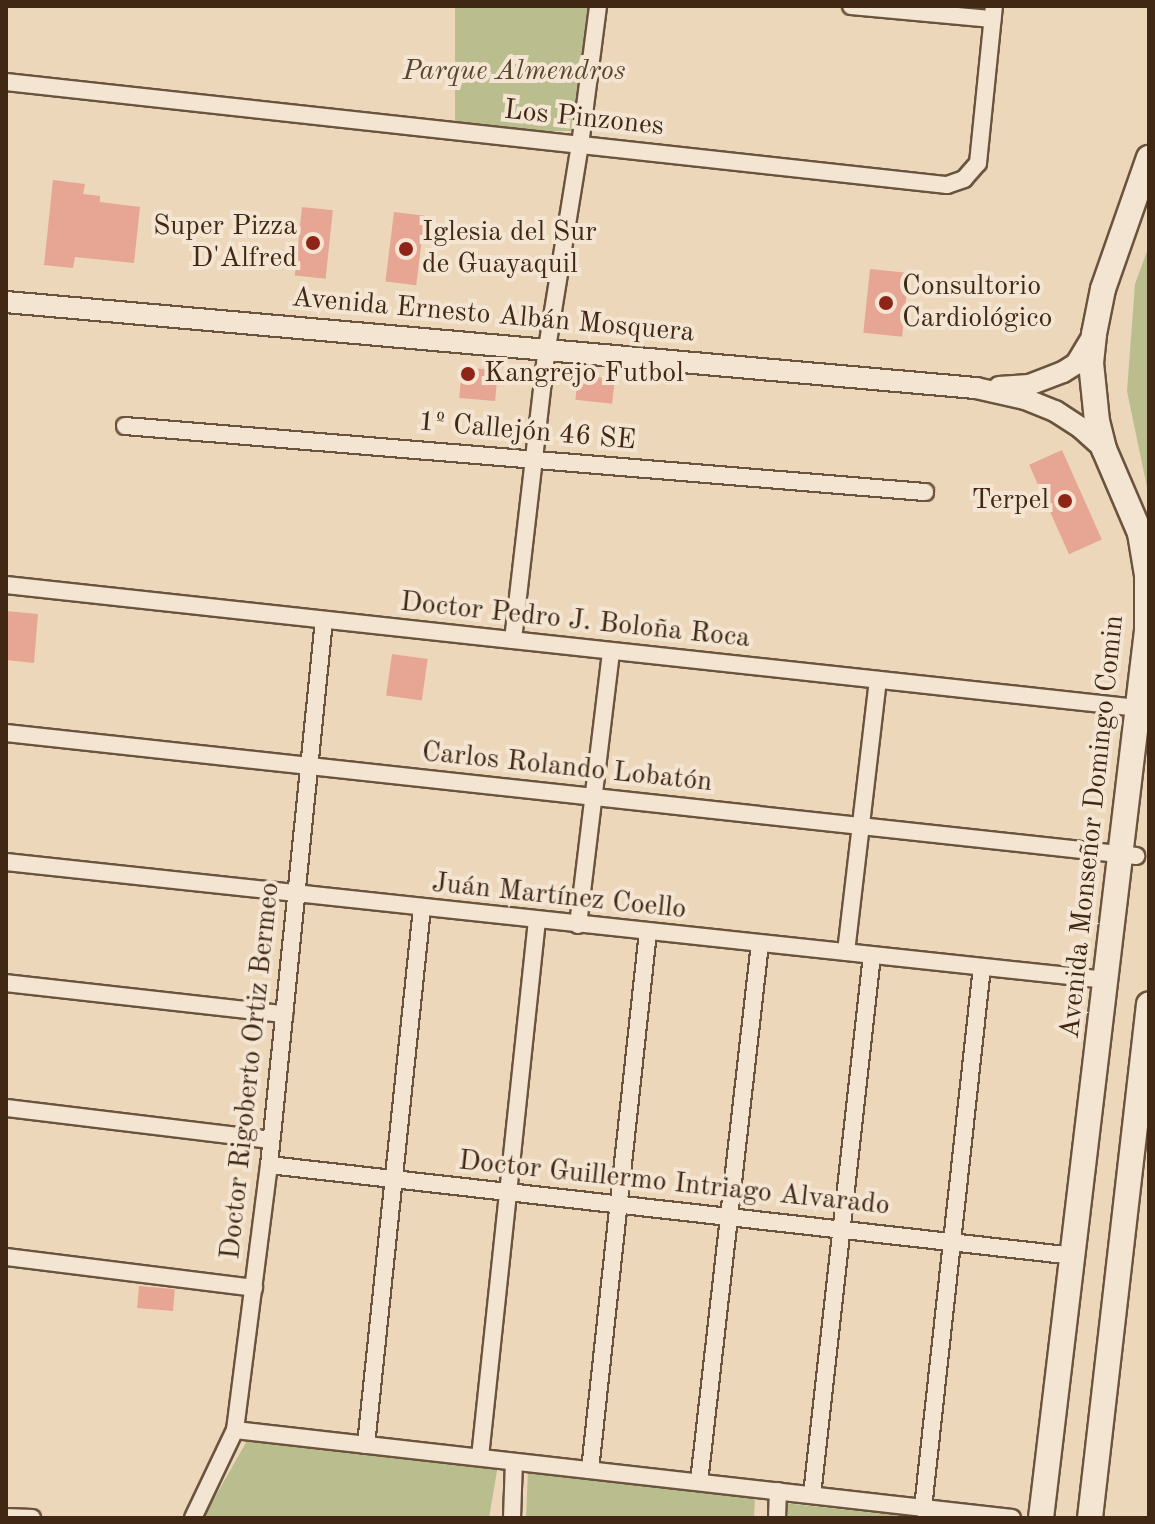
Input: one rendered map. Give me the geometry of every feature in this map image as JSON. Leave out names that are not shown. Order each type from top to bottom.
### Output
[{"type":"main road","name":"Avenida Monseñor Domingo Comin","points":[[1041,1518],[1107,980],[1130,855],[1148,599],[1145,539],[1104,449],[1093,392],[1094,334],[1103,289],[1149,158]]},
{"type":"main road","points":[[1120,247],[1149,227]]},
{"type":"main road","points":[[1090,1518],[1149,1004]]},
{"type":"street","points":[[513,640],[547,348],[580,145],[598,6]]},
{"type":"street","points":[[851,6],[993,13]]},
{"type":"street","name":"Los Pinzones","points":[[6,82],[947,185],[964,179],[978,163],[993,13]]},
{"type":"street","name":"Avenida Ernesto Albán Mosquera","points":[[6,302],[976,388],[1025,399],[1055,411],[1081,428],[1104,449]]},
{"type":"street","name":"Avenida Ernesto Albán Mosquera","points":[[976,388],[1029,385],[1050,379],[1076,364],[1094,334]]},
{"type":"street","name":"1º Callejón 46 SE","points":[[125,426],[534,457],[925,492]]},
{"type":"street","name":"Doctor Pedro J. Boloña Roca","points":[[6,585],[1139,708]]},
{"type":"street","name":"Doctor Rigoberto Ortiz Bermeo","points":[[193,1518],[235,1430],[269,1165],[324,620]]},
{"type":"street","points":[[578,925],[611,651]]},
{"type":"street","points":[[846,952],[878,680]]},
{"type":"street","name":"Carlos Rolando Lobatón","points":[[6,733],[1130,855]]},
{"type":"street","name":"Juán Martínez Coello","points":[[6,862],[1107,980]]},
{"type":"street","points":[[366,1445],[422,908]]},
{"type":"street","points":[[480,1457],[537,920]]},
{"type":"street","points":[[590,1470],[648,932]]},
{"type":"street","points":[[699,1482],[760,943]]},
{"type":"street","points":[[812,1495],[872,955]]},
{"type":"street","points":[[926,1513],[951,1242],[982,967]]},
{"type":"street","points":[[6,983],[284,1014]]},
{"type":"street","points":[[6,1108],[271,1140]]},
{"type":"street","name":"Doctor Guillermo Intriago Alvarado","points":[[269,1165],[1074,1256]]},
{"type":"street","points":[[6,1257],[254,1288]]},
{"type":"street","points":[[235,1430],[812,1495],[926,1513],[1012,1518]]},
{"type":"street","points":[[512,1518],[514,1462]]},
{"type":"street","points":[[777,1518],[778,1491]]},
{"type":"street","points":[[6,1517],[32,1518]]},
{"type":"green space","name":"Parque Almendros","points":[[455,6],[589,6],[589,131],[455,131]]},
{"type":"green space","points":[[1149,246],[1149,497],[1127,391],[1135,284]]},
{"type":"green space","points":[[248,1439],[498,1465],[489,1518],[203,1518]]},
{"type":"green space","points":[[528,1470],[755,1497],[754,1518],[526,1518]]},
{"type":"green space","points":[[784,1503],[903,1516],[905,1518],[783,1518]]},
{"type":"building","points":[[53,180],[85,184],[83,194],[100,196],[100,202],[140,207],[134,263],[75,257],[73,268],[44,265]]},
{"type":"building","name":"Super Pizza D'Alfred","points":[[302,207],[333,210],[326,279],[295,276]]},
{"type":"building","name":"Iglesia del Sur de Guayaquil","points":[[394,212],[425,216],[416,285],[385,281]]},
{"type":"building","name":"Consultorio Cardiológico","points":[[870,269],[909,273],[902,337],[863,333]]},
{"type":"building","points":[[462,367],[498,370],[495,401],[459,398]]},
{"type":"building","points":[[578,375],[615,379],[612,404],[575,400]]},
{"type":"building","name":"Terpel","points":[[1062,450],[1102,540],[1069,554],[1029,465]]},
{"type":"building","points":[[6,611],[38,614],[34,663],[6,660]]},
{"type":"building","points":[[392,654],[428,659],[422,701],[386,696]]},
{"type":"building","points":[[139,1286],[175,1289],[173,1311],[137,1308]]},
{"type":"place","name":"Super Pizza D'Alfred","points":[[313,243]]},
{"type":"place","name":"Iglesia del Sur de Guayaquil","points":[[406,249]]},
{"type":"place","name":"Consultorio Cardiológico","points":[[886,303]]},
{"type":"place","name":"Kangrejo Futbol","points":[[468,374]]},
{"type":"place","name":"Terpel","points":[[1065,501]]}]
